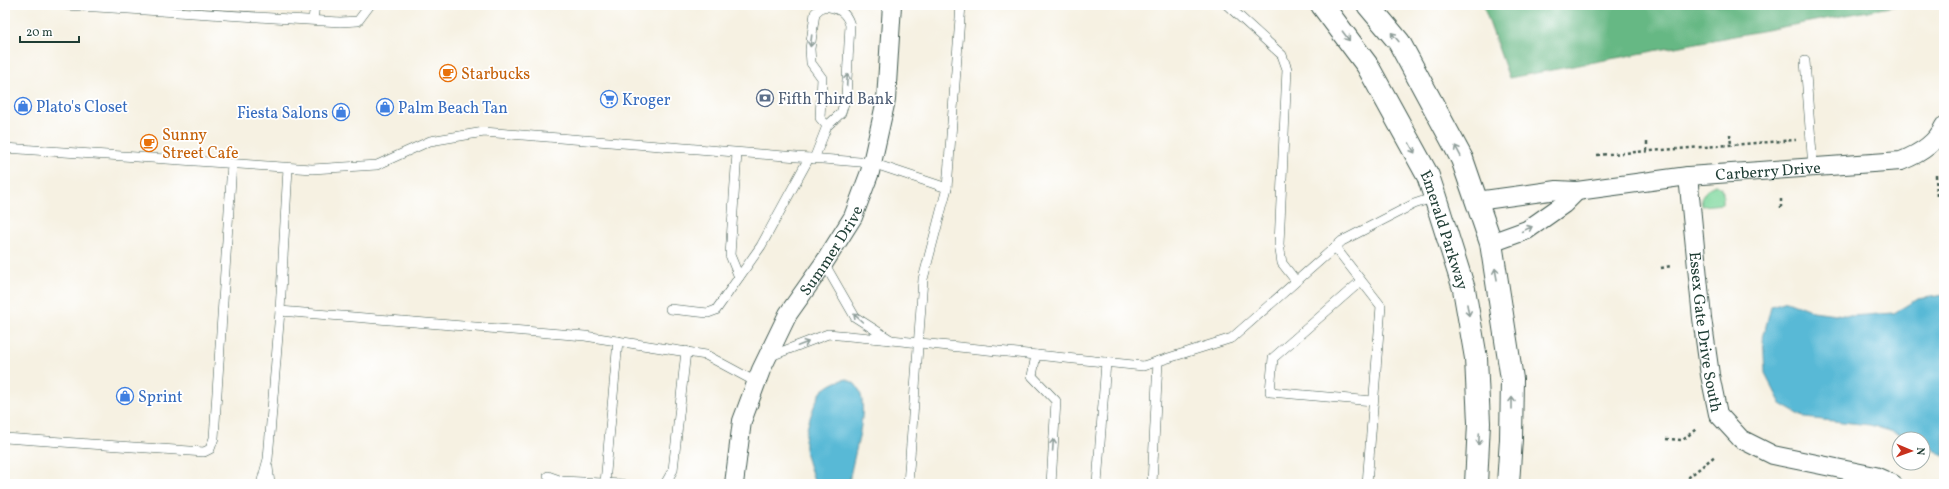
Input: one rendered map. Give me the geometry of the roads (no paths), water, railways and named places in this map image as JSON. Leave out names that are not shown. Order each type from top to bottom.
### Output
[{"type":"main road","name":"Emerald Parkway","points":[[1322,5],[1367,66],[1428,176],[1435,197],[1464,290],[1476,358],[1479,423],[1476,484]]},
{"type":"main road","points":[[1368,5],[1399,42],[1462,159],[1491,244],[1512,379],[1511,439],[1508,484]]},
{"type":"street","name":"Summer Drive","points":[[734,484],[742,421],[766,358],[788,314],[824,263],[853,217],[872,163],[886,100],[892,5]]},
{"type":"street","name":"Carberry Drive","points":[[1477,201],[1557,190],[1577,191],[1688,176],[1901,162],[1927,148],[1942,131],[1944,126]]},
{"type":"street","name":"Essex Gate Drive South","points":[[1688,176],[1702,318],[1710,375],[1718,414],[1741,439],[1774,455],[1876,476],[1893,484]]},
{"type":"street","points":[[1491,244],[1527,230],[1564,204],[1577,191]]},
{"type":"lane","points":[[64,5],[314,20],[358,21],[370,5]]},
{"type":"lane","points":[[314,20],[315,5]]},
{"type":"lane","points":[[908,484],[917,343],[923,279],[947,188],[961,5]]},
{"type":"lane","points":[[1227,5],[1282,55],[1287,69],[1279,244],[1282,263],[1296,281]]},
{"type":"lane","points":[[670,309],[708,313],[716,310],[761,246],[812,158],[827,126],[841,113],[846,97],[850,26],[848,17],[843,11],[823,6],[815,13],[810,48],[811,63],[822,78],[820,118],[827,126]]},
{"type":"lane","points":[[1805,61],[1813,168]]},
{"type":"lane","points":[[5,148],[312,169],[377,165],[430,141],[484,132],[872,163],[947,188]]},
{"type":"lane","points":[[737,152],[730,255],[739,277]]},
{"type":"lane","points":[[5,438],[204,452],[210,449],[214,438],[232,164]]},
{"type":"lane","points":[[270,484],[268,459],[280,311],[288,168]]},
{"type":"lane","points":[[766,358],[828,334],[1143,366],[1232,338],[1342,240],[1414,204],[1435,197]]},
{"type":"lane","points":[[1335,247],[1381,306],[1367,484]]},
{"type":"lane","points":[[824,263],[855,317],[891,340]]},
{"type":"lane","points":[[1361,281],[1273,358],[1270,392],[1373,401]]},
{"type":"lane","points":[[280,311],[585,336],[686,351],[706,355],[756,382]]},
{"type":"lane","points":[[605,483],[618,341]]},
{"type":"lane","points":[[665,484],[673,470],[686,351]]},
{"type":"lane","points":[[1036,355],[1032,376],[1056,401],[1050,484]]},
{"type":"lane","points":[[1152,484],[1158,361]]},
{"type":"lane","points":[[1097,484],[1106,362]]},
{"type":"lane","points":[[261,484],[268,459]]},
{"type":"lane","points":[[548,476],[562,481],[622,484]]},
{"type":"water","points":[[1944,295],[1944,456],[1931,447],[1931,431],[1891,431],[1870,425],[1805,418],[1781,404],[1765,373],[1763,338],[1771,306],[1787,301],[1813,311],[1851,316],[1894,313],[1917,299]]},
{"type":"water","points":[[847,379],[855,384],[860,393],[862,404],[860,432],[849,484],[815,484],[805,448],[806,435],[810,419],[822,391],[840,380]]},
{"type":"place","name":"Starbucks","points":[[448,73]]},
{"type":"place","name":"Fifth Third Bank","points":[[765,98]]},
{"type":"place","name":"Kroger","points":[[609,99]]},
{"type":"place","name":"Plato's Closet","points":[[23,106]]},
{"type":"place","name":"Palm Beach Tan","points":[[385,107]]},
{"type":"place","name":"Fiesta Salons","points":[[341,112]]},
{"type":"place","name":"Sunny Street Cafe","points":[[149,143]]},
{"type":"place","name":"Sprint","points":[[125,396]]}]
